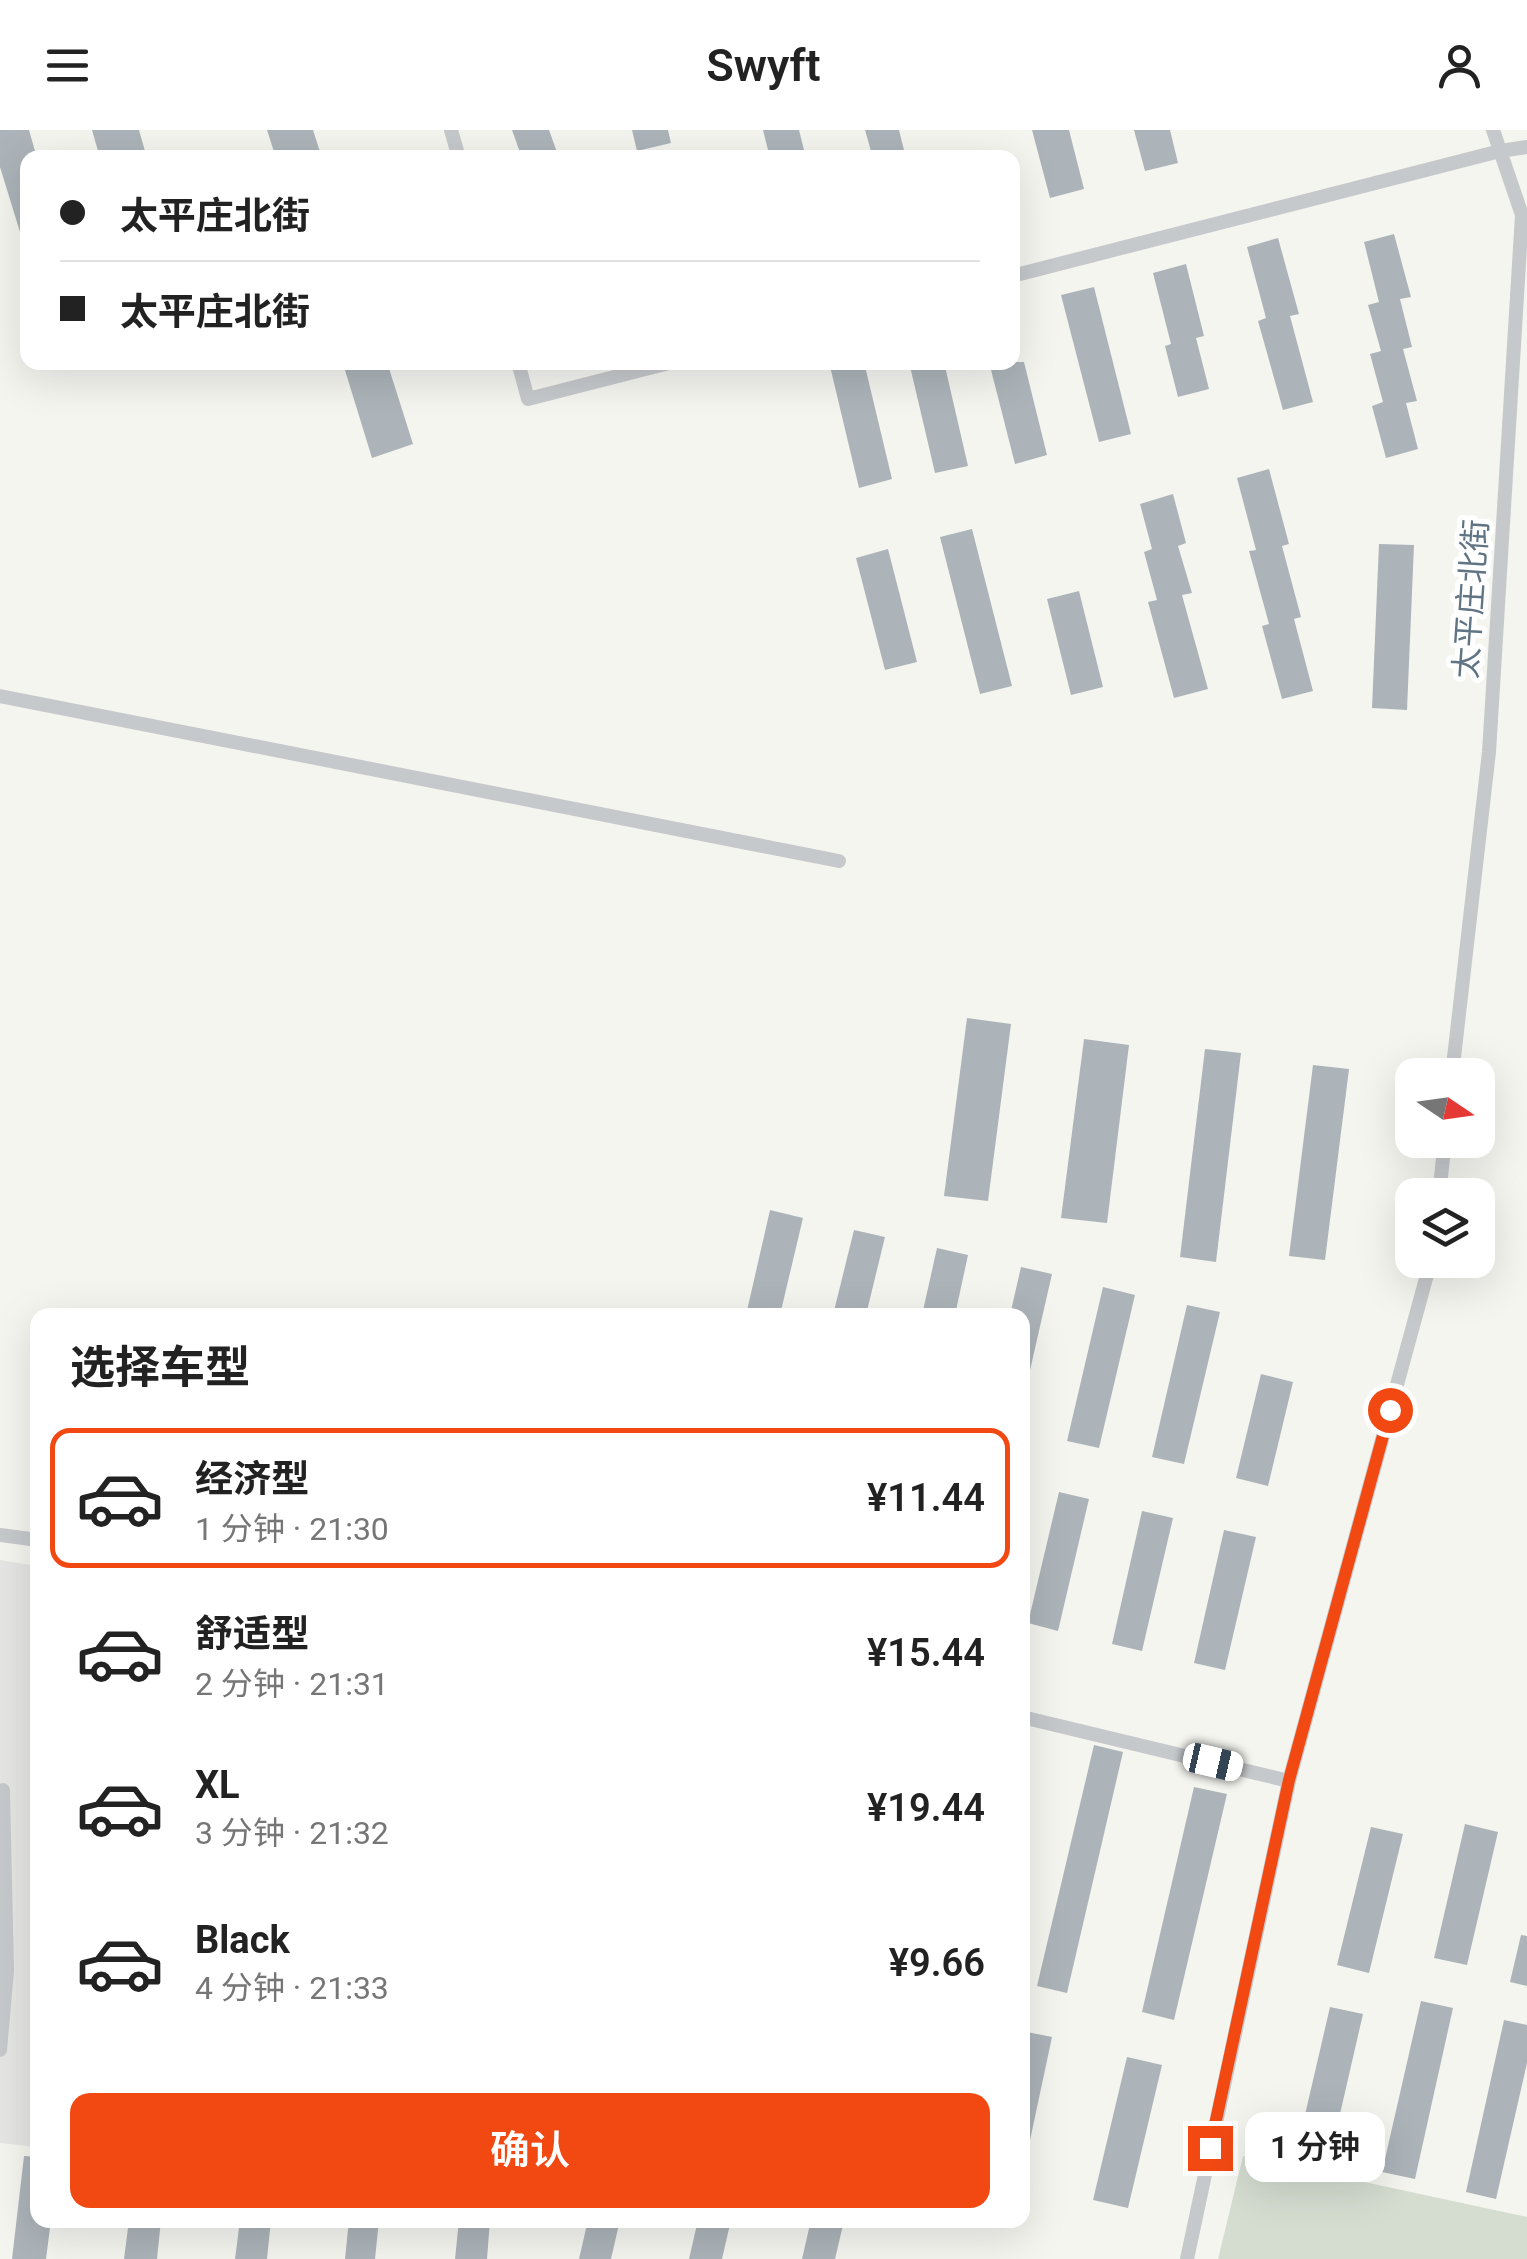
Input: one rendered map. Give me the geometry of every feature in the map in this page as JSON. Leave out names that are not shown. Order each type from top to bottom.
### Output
[{"type":"street","name":"太平庄北街","points":[[1454,1058],[1489,752],[1522,214],[1493,130]]},
{"type":"street","points":[[1020,274],[1527,147]]},
{"type":"street","points":[[520,370],[528,400],[642,370]]},
{"type":"street","points":[[0,696],[840,860]]},
{"type":"street","points":[[1186,2259],[1289,1780],[1426,1278]]},
{"type":"street","points":[[0,1535],[30,1539]]},
{"type":"street","points":[[1030,1719],[1289,1780]]},
{"type":"street","points":[[0,2050],[4,1790]]},
{"type":"shaded area","points":[[0,1560],[30,1565],[30,2146],[0,2143]]},
{"type":"shaded area","points":[[1243,2156],[1527,2217],[1527,2259],[1218,2259]]},
{"type":"building","points":[[0,130],[29,130],[35,150],[20,150],[20,232],[0,167]]},
{"type":"building","points":[[92,130],[139,130],[145,150],[98,150]]},
{"type":"building","points":[[267,130],[313,130],[319,150],[273,150]]},
{"type":"building","points":[[512,130],[549,130],[556,150],[519,150]]},
{"type":"building","points":[[632,130],[668,130],[671,143],[637,150]]},
{"type":"building","points":[[763,130],[799,130],[804,150],[768,150]]},
{"type":"building","points":[[865,130],[899,130],[904,150],[871,150]]},
{"type":"building","points":[[1032,130],[1069,130],[1084,189],[1050,198]]},
{"type":"building","points":[[1134,130],[1170,130],[1178,163],[1145,171]]},
{"type":"building","points":[[1394,234],[1411,297],[1400,299],[1412,347],[1403,349],[1417,401],[1406,403],[1418,449],[1386,458],[1372,406],[1383,402],[1370,354],[1381,351],[1368,305],[1379,302],[1364,242]]},
{"type":"building","points":[[1278,238],[1299,314],[1290,316],[1313,402],[1283,410],[1258,321],[1266,318],[1247,247]]},
{"type":"building","points":[[1186,264],[1204,336],[1196,338],[1209,389],[1178,397],[1165,346],[1171,344],[1153,273]]},
{"type":"building","points":[[1094,287],[1131,434],[1099,442],[1061,295]]},
{"type":"building","points":[[1020,362],[1024,362],[1047,455],[1015,464],[991,370],[1020,370]]},
{"type":"building","points":[[345,370],[390,370],[413,444],[372,458]]},
{"type":"building","points":[[831,370],[866,370],[892,479],[859,488]]},
{"type":"building","points":[[911,370],[946,370],[968,466],[935,473]]},
{"type":"building","points":[[1269,469],[1289,544],[1282,546],[1301,617],[1294,619],[1313,691],[1282,699],[1262,626],[1269,624],[1249,551],[1256,550],[1237,478]]},
{"type":"building","points":[[1173,494],[1186,543],[1178,546],[1192,593],[1182,595],[1208,689],[1174,698],[1148,602],[1157,600],[1144,552],[1152,549],[1140,504]]},
{"type":"building","points":[[972,529],[1012,686],[980,694],[940,537]]},
{"type":"building","points":[[1379,544],[1414,545],[1407,710],[1372,708]]},
{"type":"building","points":[[888,549],[917,662],[885,670],[856,558]]},
{"type":"building","points":[[1079,591],[1103,687],[1071,695],[1047,599]]},
{"type":"building","points":[[967,1018],[1011,1024],[988,1201],[944,1196]]},
{"type":"building","points":[[1084,1039],[1129,1045],[1107,1223],[1061,1218]]},
{"type":"building","points":[[1205,1049],[1241,1053],[1216,1262],[1180,1257]]},
{"type":"building","points":[[1313,1065],[1349,1069],[1325,1260],[1289,1256]]},
{"type":"building","points":[[770,1210],[803,1218],[782,1308],[748,1308]]},
{"type":"building","points":[[854,1230],[885,1237],[868,1308],[835,1308]]},
{"type":"building","points":[[937,1248],[968,1255],[957,1308],[924,1308]]},
{"type":"building","points":[[1021,1267],[1052,1274],[1030,1370],[1030,1308],[1012,1308]]},
{"type":"building","points":[[1103,1287],[1135,1295],[1099,1448],[1067,1441]]},
{"type":"building","points":[[1187,1305],[1220,1312],[1184,1464],[1152,1457]]},
{"type":"building","points":[[1261,1374],[1293,1382],[1268,1486],[1236,1478]]},
{"type":"building","points":[[1059,1492],[1089,1499],[1058,1631],[1030,1624]]},
{"type":"building","points":[[1142,1511],[1173,1518],[1142,1651],[1112,1644]]},
{"type":"building","points":[[1224,1530],[1256,1537],[1225,1670],[1194,1663]]},
{"type":"building","points":[[1094,1745],[1123,1752],[1067,1993],[1037,1986]]},
{"type":"building","points":[[1194,1787],[1227,1794],[1174,2020],[1142,2012]]},
{"type":"building","points":[[1465,1824],[1498,1832],[1467,1965],[1434,1958]]},
{"type":"building","points":[[1371,1827],[1403,1834],[1369,1973],[1337,1965]]},
{"type":"building","points":[[1521,1935],[1527,1936],[1527,1986],[1510,1982]]},
{"type":"building","points":[[1421,2001],[1453,2008],[1415,2179],[1382,2172]]},
{"type":"building","points":[[1330,2007],[1363,2014],[1331,2153],[1298,2145]]},
{"type":"building","points":[[1504,2020],[1527,2025],[1527,2063],[1496,2199],[1466,2192]]},
{"type":"building","points":[[1030,2033],[1052,2037],[1030,2140]]},
{"type":"building","points":[[1127,2057],[1162,2065],[1128,2208],[1093,2200]]},
{"type":"building","points":[[24,2156],[30,2156],[30,2228],[50,2228],[46,2259],[12,2259]]},
{"type":"building","points":[[128,2228],[160,2228],[157,2259],[124,2259]]},
{"type":"building","points":[[239,2228],[270,2228],[267,2259],[235,2259]]},
{"type":"building","points":[[348,2228],[378,2228],[375,2259],[345,2259]]},
{"type":"building","points":[[458,2228],[489,2228],[487,2259],[455,2259]]},
{"type":"building","points":[[586,2228],[618,2228],[611,2259],[579,2259]]},
{"type":"building","points":[[696,2228],[729,2228],[722,2259],[689,2259]]},
{"type":"building","points":[[809,2228],[842,2228],[835,2259],[802,2259]]},
{"type":"route","points":[[1210,2148],[1289,1780],[1390,1410]]}]
